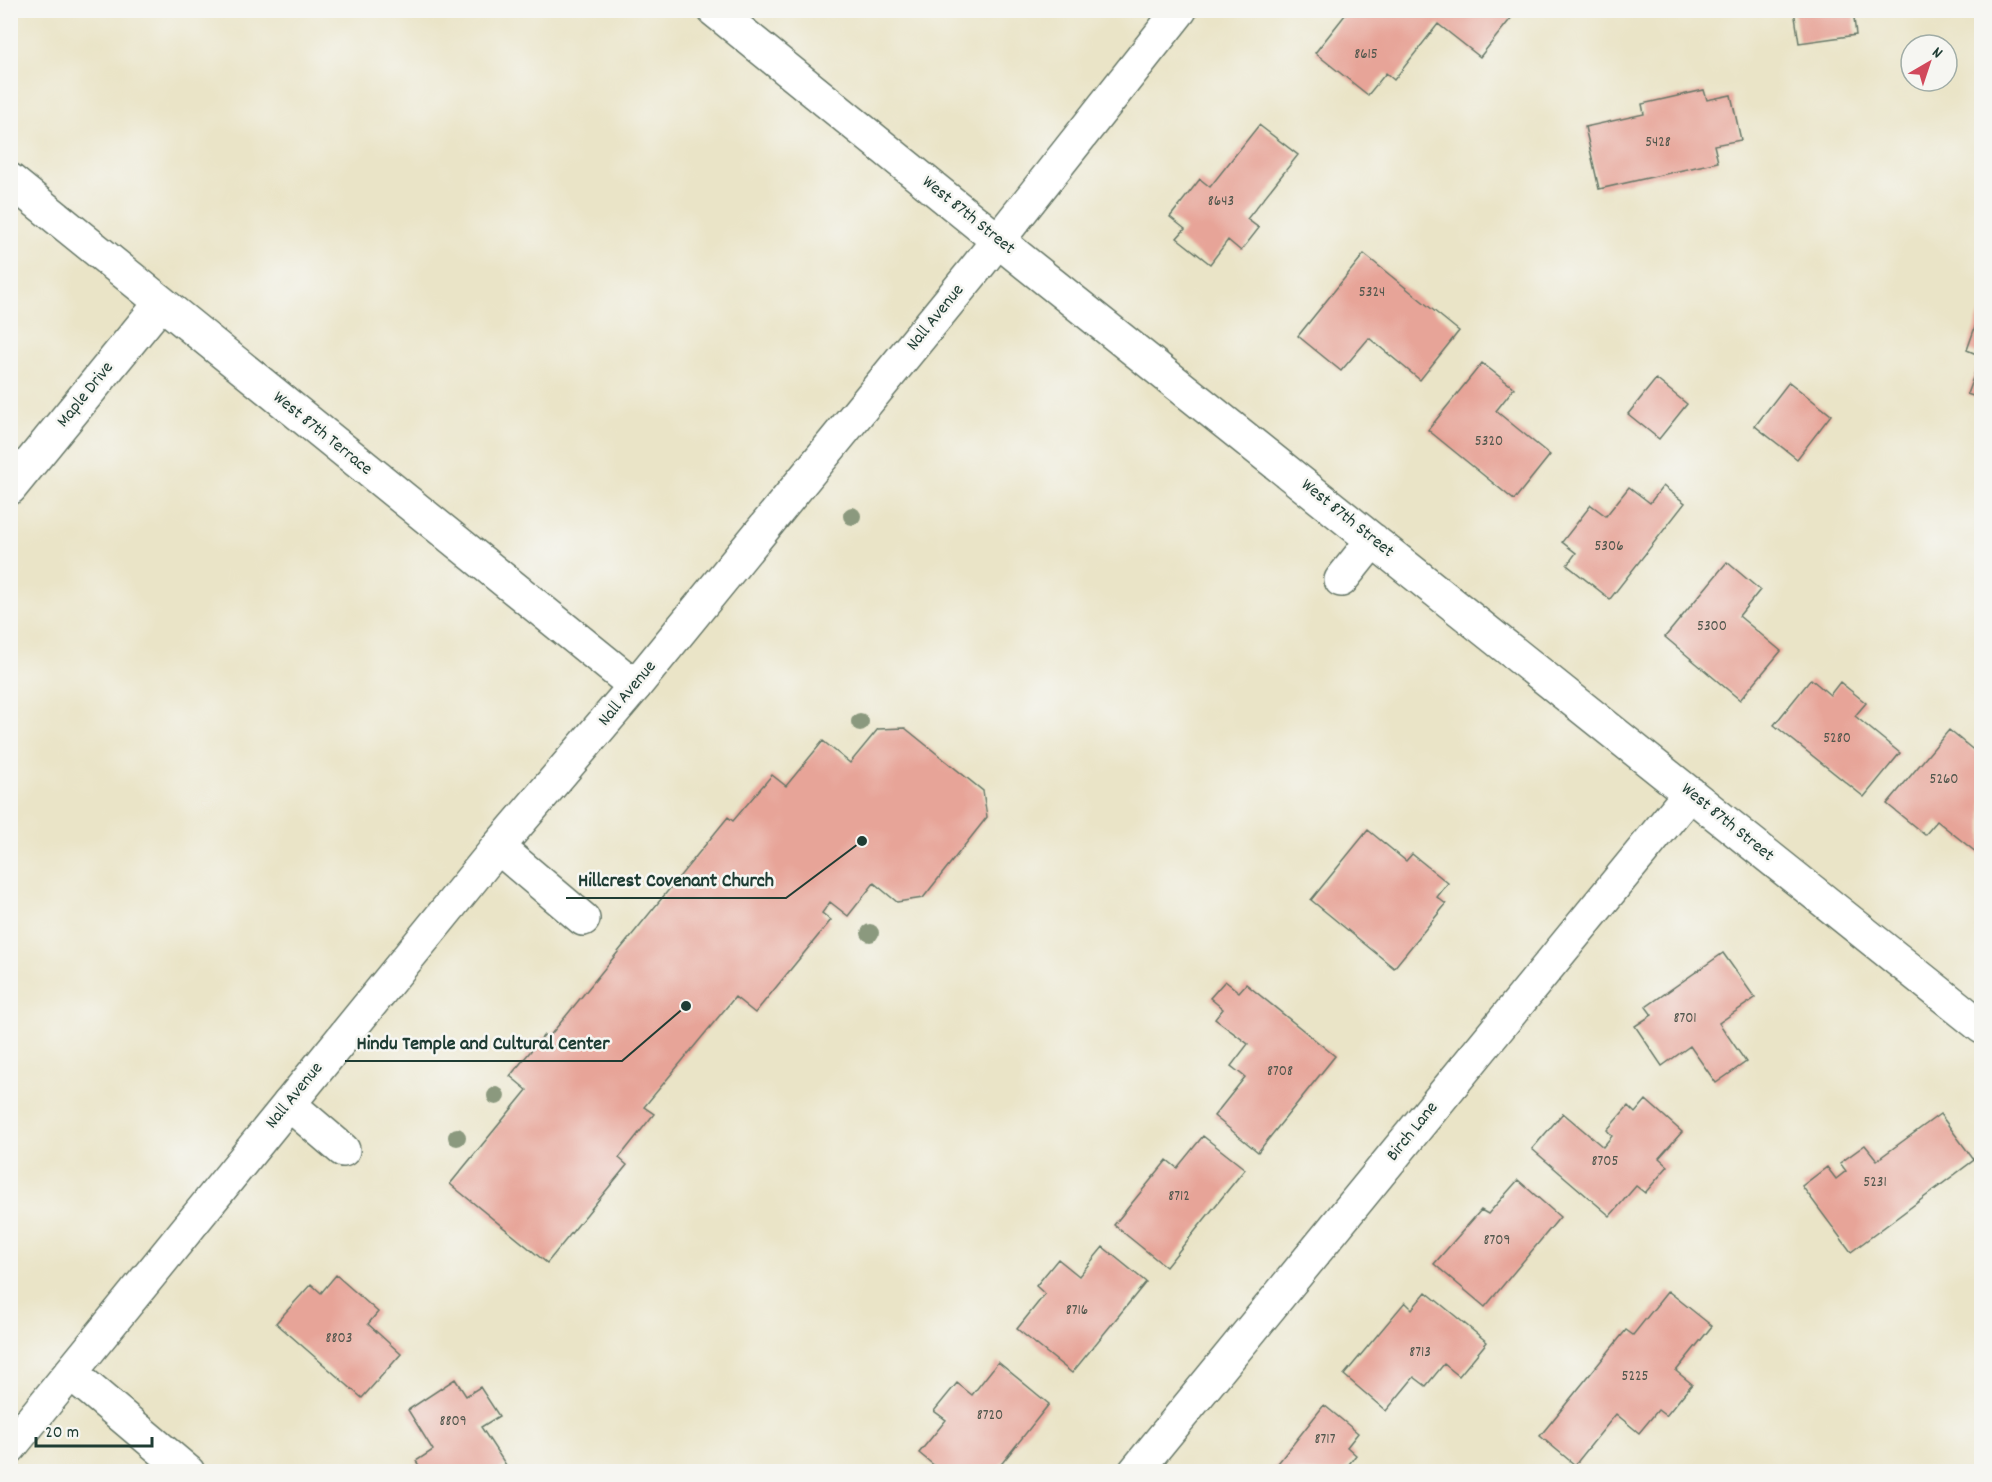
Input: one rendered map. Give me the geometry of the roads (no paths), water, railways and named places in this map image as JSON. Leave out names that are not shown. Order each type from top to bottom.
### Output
[{"type":"street","name":"West 87th Street","points":[[714,10],[998,241],[1982,1027]]},
{"type":"street","name":"Nall Avenue","points":[[10,1447],[498,847],[635,686],[998,241],[1180,10]]},
{"type":"street","name":"West 87th Terrace","points":[[10,180],[635,686]]},
{"type":"street","name":"Maple Drive","points":[[10,488],[161,303]]},
{"type":"street","points":[[1341,580],[1373,540]]},
{"type":"street","name":"Birch Lane","points":[[1135,1472],[1690,793]]},
{"type":"street","points":[[498,847],[583,919]]},
{"type":"street","points":[[289,1104],[343,1150]]},
{"type":"street","points":[[71,1373],[188,1472]]},
{"type":"place","name":"Hillcrest Covenant Church","points":[[862,841]]},
{"type":"place","name":"Hindu Temple and Cultural Center","points":[[686,1006]]}]
